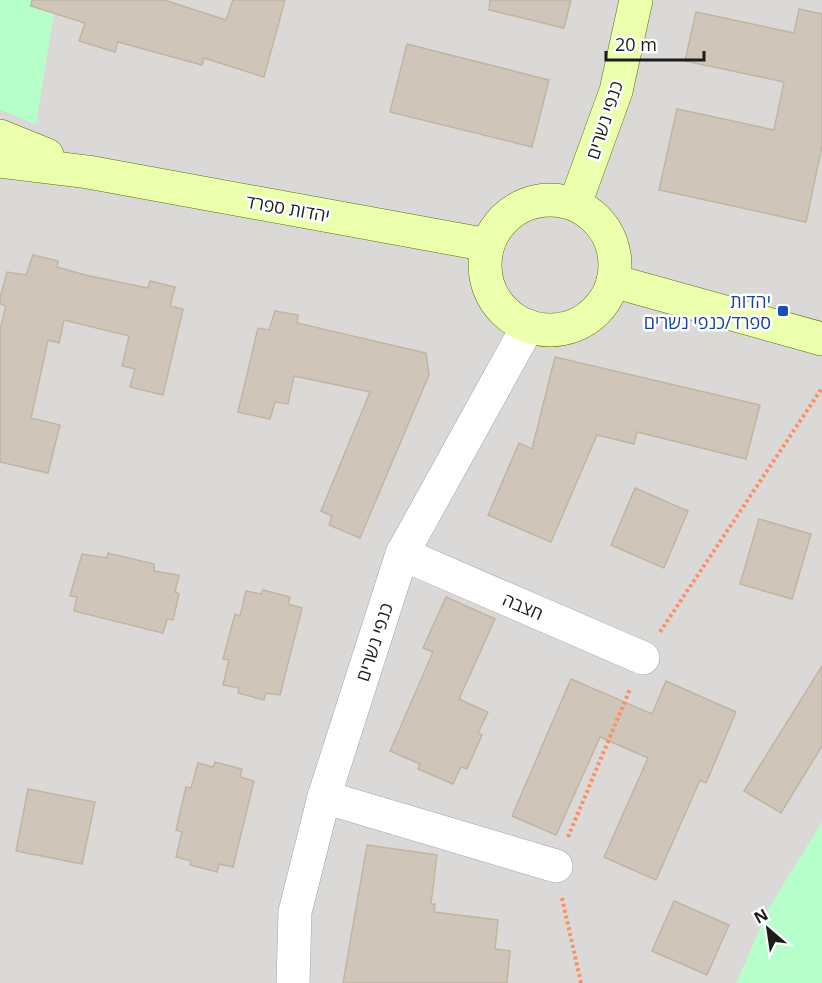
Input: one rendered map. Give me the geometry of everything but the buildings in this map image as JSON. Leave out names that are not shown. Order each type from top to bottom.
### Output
[{"type":"street","name":"כנפי נשרים","points":[[575,204],[615,91],[636,0]]},
{"type":"street","points":[[0,136],[87,172]]},
{"type":"street","points":[[0,161],[87,172]]},
{"type":"street","name":"יהדות ספרד","points":[[87,172],[488,245]]},
{"type":"street","points":[[539,200],[558,200],[575,204],[589,212],[609,235],[614,250],[614,281],[606,298],[595,312],[581,322],[563,328],[545,330],[528,326],[510,316],[496,302],[488,284],[485,265],[488,245],[495,229],[507,215],[523,206],[539,200]]},
{"type":"street","points":[[614,281],[822,339]]},
{"type":"street","name":"כנפי נשרים","points":[[293,983],[296,912],[324,797],[402,554],[528,326]]},
{"type":"street","name":"חצבה","points":[[402,554],[644,658]]},
{"type":"street","points":[[324,797],[556,866]]},
{"type":"shaded area","points":[[0,0],[822,0],[822,983],[0,983]]},
{"type":"green space","points":[[0,0],[56,0],[36,124],[0,110]]},
{"type":"green space","points":[[822,822],[822,983],[736,983],[770,906]]},
{"type":"place","name":"יהדות ספרד/כנפי נשרים","points":[[783,311]]}]
